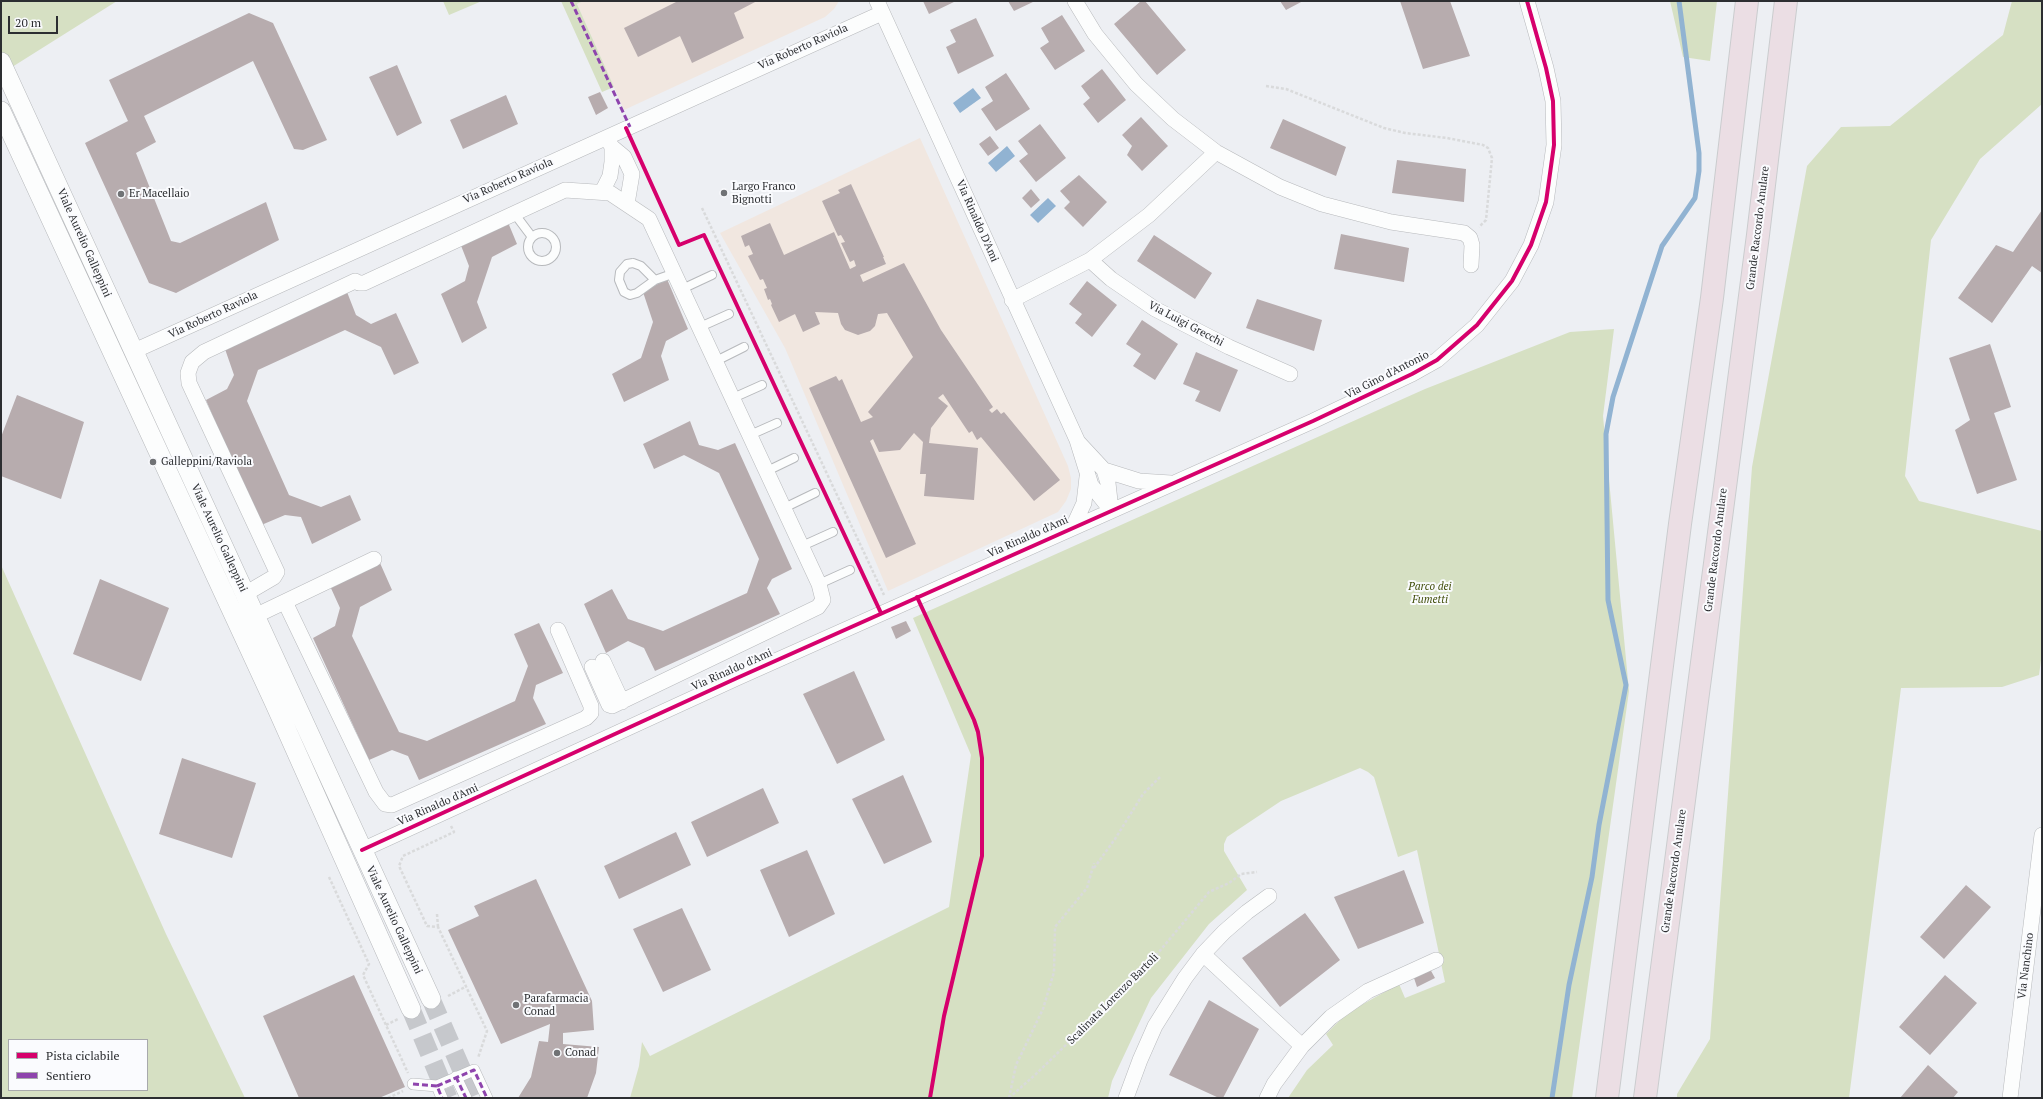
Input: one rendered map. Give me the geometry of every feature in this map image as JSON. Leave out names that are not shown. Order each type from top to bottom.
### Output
[{"type":"highway","points":[[1607,1098],[1680,524],[1712,298],[1747,1]]},
{"type":"highway","name":"Grande Raccordo Anulare","points":[[1645,1098],[1758,235],[1786,1]]},
{"type":"street","points":[[1075,1],[1095,34],[1136,84],[1173,119],[1216,152],[1280,187],[1328,206],[1391,222],[1458,231],[1468,236],[1473,248],[1471,265]]},
{"type":"street","name":"Via Gino d'Antonio","points":[[1111,510],[1176,483],[1373,394],[1424,368],[1470,332],[1505,291],[1522,265],[1542,217],[1553,156],[1554,133],[1550,85],[1527,1]]},
{"type":"street","name":"Via Roberto Raviola","points":[[134,351],[610,142],[880,7]]},
{"type":"street","name":"Via Rinaldo D'Ami","points":[[880,7],[1077,440],[1087,477],[1093,489],[1111,510]]},
{"type":"street","name":"Viale Aurelio Galleppini","points":[[4,69],[431,999]]},
{"type":"street","name":"Viale Aurelio Galleppini","points":[[1,110],[278,711],[411,1009]]},
{"type":"street","points":[[602,192],[610,176],[612,162],[610,142]]},
{"type":"street","points":[[610,142],[624,157],[632,174],[626,204]]},
{"type":"street","points":[[1012,300],[1090,260],[1149,216],[1216,152]]},
{"type":"street","points":[[245,594],[274,577],[277,572],[189,382],[188,373],[192,362],[204,352],[355,281],[364,283],[514,212],[565,190],[610,193],[649,219],[802,546],[819,584],[823,600],[818,607],[622,702],[597,664]]},
{"type":"street","name":"Via Luigi Grecchi","points":[[1090,260],[1111,280],[1155,309],[1229,347],[1290,374]]},
{"type":"street","name":"Via Rinaldo D'Ami","points":[[1077,440],[1104,470],[1108,483],[1111,510]]},
{"type":"street","points":[[1104,470],[1140,481],[1176,483]]},
{"type":"street","name":"Via Rinaldo D'Ami","points":[[1073,527],[1084,503],[1087,477]]},
{"type":"street","name":"Via Rinaldo d'Ami","points":[[362,850],[890,609],[1111,510]]},
{"type":"street","points":[[255,616],[374,558]]},
{"type":"street","points":[[285,602],[376,792],[385,804],[392,805],[586,718],[591,713],[591,706],[558,630]]},
{"type":"street","name":"Via Nanchino","points":[[2010,1098],[2042,835]]},
{"type":"street","points":[[1126,1098],[1140,1060],[1155,1026],[1174,994],[1203,954],[1235,922],[1269,896]]},
{"type":"street","points":[[1203,954],[1302,1046]]},
{"type":"street","points":[[1267,1098],[1278,1078],[1302,1046],[1331,1017],[1362,995],[1396,977],[1436,960]]},
{"type":"street","points":[[413,1084],[437,1086],[474,1070],[487,1098]]},
{"type":"street","points":[[456,1077],[466,1098]]},
{"type":"street","points":[[437,1086],[442,1098]]},
{"type":"lane","points":[[514,212],[532,237]]},
{"type":"lane","points":[[655,280],[640,266],[633,263],[627,264],[620,272],[619,280],[624,292],[630,295],[655,280],[674,273]]},
{"type":"lane","points":[[682,289],[712,275]]},
{"type":"lane","points":[[700,327],[729,314]]},
{"type":"lane","points":[[716,361],[744,347]]},
{"type":"lane","points":[[733,398],[762,385]]},
{"type":"lane","points":[[750,435],[777,423]]},
{"type":"lane","points":[[767,472],[794,458]]},
{"type":"lane","points":[[784,508],[815,493]]},
{"type":"lane","points":[[802,546],[833,532]]},
{"type":"lane","points":[[819,584],[850,570]]},
{"type":"path","points":[[1266,86],[1286,89],[1384,128],[1404,133],[1478,143],[1488,148],[1492,158],[1486,220],[1468,236]]},
{"type":"path","points":[[702,208],[890,609]]},
{"type":"path","points":[[1009,1098],[1016,1065],[1043,1009],[1054,972],[1055,927],[1087,888],[1094,868],[1116,839],[1144,794],[1160,777]]},
{"type":"path","points":[[438,927],[427,926],[399,866],[403,856],[454,832],[451,825],[444,828]]},
{"type":"path","points":[[1094,863],[1094,868]]},
{"type":"path","points":[[329,877],[369,964],[363,975],[414,1087],[388,1098]]},
{"type":"path","points":[[437,914],[438,927],[487,1031],[474,1070]]},
{"type":"shaded area","points":[[583,1],[839,1],[834,9],[825,17],[624,110],[577,4]]},
{"type":"shaded area","points":[[920,138],[1068,466],[1071,478],[1071,489],[1066,501],[1058,512],[888,591],[785,348],[720,233]]},
{"type":"green space","points":[[1,1],[117,1],[1,74]]},
{"type":"green space","points":[[443,1],[482,1],[449,15]]},
{"type":"green space","points":[[561,1],[583,1],[577,4],[614,87],[602,92]]},
{"type":"green space","points":[[1670,1],[1717,1],[1710,61],[1683,57]]},
{"type":"green space","points":[[2012,1],[2042,1],[2042,104],[1980,159],[1931,240],[1905,476],[1919,501],[2042,531],[2042,653],[2039,675],[2002,687],[1901,688],[1849,1098],[1677,1098],[1677,1094],[1710,1039],[1752,467],[1807,166],[1841,127],[1890,126],[2003,35]]},
{"type":"green space","name":"Parco dei Fumetti","points":[[1614,329],[1603,416],[1629,691],[1572,1098],[1288,1098],[1307,1070],[1333,1045],[1326,1034],[1347,1013],[1399,984],[1405,998],[1445,982],[1417,850],[1398,857],[1374,777],[1360,768],[1281,801],[1227,837],[1224,844],[1224,851],[1247,890],[1209,924],[1151,998],[1112,1081],[1108,1098],[630,1098],[639,1066],[642,1042],[650,1056],[949,907],[971,755],[913,618],[1425,389],[1570,332]]},
{"type":"green space","points":[[1,565],[166,934],[245,1098],[1,1098]]},
{"type":"water","points":[[973,88],[981,98],[960,113],[953,103]]},
{"type":"water","points":[[1007,146],[1015,156],[996,172],[988,163]]},
{"type":"water","points":[[1048,198],[1056,206],[1038,223],[1030,215]]},
{"type":"building","points":[[678,1],[757,1],[734,13],[744,38],[692,63],[680,36],[638,57],[624,28]]},
{"type":"building","points":[[923,1],[956,1],[929,14]]},
{"type":"building","points":[[1008,1],[1035,1],[1014,11]]},
{"type":"building","points":[[1141,1],[1145,1],[1186,50],[1157,75],[1114,24]]},
{"type":"building","points":[[1280,1],[1303,1],[1286,10]]},
{"type":"building","points":[[1400,1],[1450,1],[1470,56],[1423,69]]},
{"type":"building","points":[[249,13],[273,23],[327,140],[303,150],[294,149],[253,61],[144,116],[156,142],[136,153],[171,241],[180,243],[266,202],[279,240],[176,293],[149,283],[85,143],[128,121],[109,80]]},
{"type":"building","points":[[1062,15],[1085,51],[1055,70],[1040,48],[1049,42],[1041,28]]},
{"type":"building","points":[[976,18],[994,56],[958,74],[946,47],[956,42],[950,30]]},
{"type":"building","points":[[397,65],[422,123],[397,136],[369,77]]},
{"type":"building","points":[[1102,69],[1126,100],[1098,123],[1083,104],[1090,98],[1081,86]]},
{"type":"building","points":[[1006,73],[1030,109],[996,131],[981,109],[993,101],[985,87]]},
{"type":"building","points":[[600,92],[608,108],[596,115],[588,97]]},
{"type":"building","points":[[506,95],[518,124],[463,149],[450,120]]},
{"type":"building","points":[[1141,117],[1168,146],[1142,171],[1127,155],[1132,146],[1122,135]]},
{"type":"building","points":[[1283,119],[1346,147],[1336,176],[1270,148]]},
{"type":"building","points":[[1040,124],[1066,158],[1036,182],[1019,161],[1028,154],[1018,141]]},
{"type":"building","points":[[990,136],[999,148],[988,156],[979,144]]},
{"type":"building","points":[[1397,160],[1466,169],[1464,202],[1392,193]]},
{"type":"building","points":[[1079,175],[1107,202],[1083,227],[1064,208],[1070,202],[1060,191]]},
{"type":"building","points":[[851,184],[886,264],[860,275],[863,282],[904,263],[941,330],[993,407],[989,410],[992,413],[997,409],[1001,414],[1004,412],[1060,480],[1034,501],[981,437],[977,440],[972,431],[969,433],[943,394],[938,398],[948,406],[931,428],[929,443],[978,448],[974,500],[924,496],[926,474],[920,474],[923,442],[914,433],[900,450],[879,452],[873,439],[870,441],[916,544],[886,558],[809,388],[836,376],[839,381],[842,379],[861,422],[873,417],[868,412],[913,357],[887,313],[878,314],[875,326],[870,331],[858,335],[845,330],[841,324],[838,313],[815,312],[820,324],[803,332],[795,314],[779,322],[771,305],[770,299],[768,300],[764,289],[767,288],[763,279],[760,280],[748,256],[753,254],[749,245],[745,247],[741,236],[770,223],[784,255],[834,232],[850,269],[856,266],[854,260],[850,262],[841,243],[845,242],[841,235],[838,236],[822,201],[840,193],[838,190]]},
{"type":"building","points":[[1031,189],[1040,200],[1031,208],[1022,198]]},
{"type":"building","points":[[2042,210],[2042,273],[2032,266],[1992,323],[1958,298],[1996,245],[2013,252]]},
{"type":"building","points":[[507,220],[517,244],[492,257],[477,302],[487,328],[462,343],[441,294],[465,281],[469,266],[460,243]]},
{"type":"building","points":[[1341,234],[1409,248],[1404,282],[1334,269]]},
{"type":"building","points":[[1154,235],[1212,273],[1195,299],[1137,261]]},
{"type":"building","points":[[667,279],[688,329],[666,341],[661,356],[669,380],[624,402],[612,374],[641,358],[653,322],[643,292]]},
{"type":"building","points":[[1087,281],[1117,305],[1092,337],[1075,323],[1082,314],[1069,304]]},
{"type":"building","points":[[347,292],[356,315],[371,324],[396,313],[419,363],[394,375],[381,347],[345,330],[258,370],[247,401],[289,495],[321,507],[350,495],[361,520],[312,544],[301,517],[285,515],[259,526],[206,400],[227,389],[234,375],[225,349]]},
{"type":"building","points":[[1257,299],[1322,320],[1314,351],[1246,328]]},
{"type":"building","points":[[1142,320],[1178,344],[1155,380],[1133,366],[1141,354],[1126,344]]},
{"type":"building","points":[[1990,344],[2011,407],[1994,413],[2017,480],[1977,494],[1955,430],[1970,420],[1949,358]]},
{"type":"building","points":[[1196,352],[1238,370],[1220,412],[1195,401],[1200,391],[1183,384]]},
{"type":"building","points":[[17,395],[84,422],[61,499],[1,476],[1,437]]},
{"type":"building","points":[[690,421],[699,445],[718,450],[735,443],[792,569],[772,579],[767,588],[780,614],[655,671],[644,648],[628,641],[606,653],[584,604],[612,589],[628,619],[663,631],[747,593],[759,559],[719,473],[684,455],[654,469],[643,444]]},
{"type":"building","points":[[380,563],[392,590],[360,607],[352,636],[399,732],[427,741],[515,701],[528,666],[514,634],[539,623],[563,673],[536,685],[533,698],[546,724],[419,780],[408,756],[392,750],[369,760],[313,638],[335,626],[340,608],[330,586]]},
{"type":"building","points":[[100,579],[169,608],[141,681],[73,654]]},
{"type":"building","points":[[906,621],[911,631],[896,639],[891,627]]},
{"type":"building","points":[[854,671],[885,740],[837,764],[803,694]]},
{"type":"building","points":[[182,758],[256,783],[232,858],[159,834]]},
{"type":"building","points":[[903,775],[932,842],[884,864],[852,799]]},
{"type":"building","points":[[763,788],[779,823],[707,857],[691,822]]},
{"type":"building","points":[[676,832],[691,865],[619,899],[604,866]]},
{"type":"building","points":[[807,850],[835,914],[789,937],[760,870]]},
{"type":"building","points":[[1404,870],[1424,923],[1358,949],[1334,897]]},
{"type":"building","points":[[536,879],[592,1001],[594,1030],[563,1033],[563,1044],[599,1047],[596,1073],[587,1098],[518,1098],[531,1077],[539,1041],[548,1042],[550,1024],[501,1044],[448,930],[479,916],[474,906]]},
{"type":"building","points":[[1966,885],[1991,907],[1944,959],[1920,937]]},
{"type":"building","points":[[682,908],[711,970],[663,992],[633,929]]},
{"type":"building","points":[[1305,913],[1340,960],[1280,1007],[1242,958]]},
{"type":"building","points":[[1430,969],[1435,978],[1417,987],[1413,975]]},
{"type":"building","points":[[354,975],[405,1087],[379,1098],[299,1098],[263,1016]]},
{"type":"building","points":[[1945,975],[1977,1003],[1930,1055],[1899,1027]]},
{"type":"building","points":[[1209,1000],[1259,1029],[1223,1098],[1219,1098],[1169,1075]]},
{"type":"building","points":[[1928,1065],[1958,1092],[1953,1098],[1900,1098]]},
{"type":"waterway","points":[[1552,1098],[1569,985],[1592,877],[1599,825],[1626,685],[1608,600],[1606,434],[1613,397],[1662,246],[1695,198],[1699,171],[1699,153],[1679,1]]},
{"type":"tunnel","points":[[431,999],[474,1098]]},
{"type":"tunnel","points":[[411,1009],[448,1098]]},
{"type":"marked path","points":[[571,1],[630,127]]},
{"type":"marked path","points":[[437,1086],[474,1070],[487,1098]]},
{"type":"marked path","points":[[456,1077],[466,1098]]},
{"type":"marked path","points":[[413,1084],[437,1086],[442,1098]]},
{"type":"cycle path","points":[[362,850],[737,678],[1313,421],[1412,374],[1437,360],[1477,325],[1512,281],[1531,245],[1546,202],[1554,145],[1553,101],[1546,68],[1527,1]]},
{"type":"cycle path","points":[[626,128],[679,245],[704,235],[881,613]]},
{"type":"cycle path","points":[[917,597],[974,720],[978,732],[982,758],[982,856],[944,1016],[930,1098]]},
{"type":"place","name":"Largo Franco Bignotti","points":[[724,193]]},
{"type":"place","name":"Er Macellaio","points":[[121,194]]},
{"type":"place","name":"Galleppini/Raviola","points":[[153,462]]},
{"type":"place","name":"Parafarmacia Conad","points":[[516,1005]]},
{"type":"place","name":"Conad","points":[[557,1053]]}]
